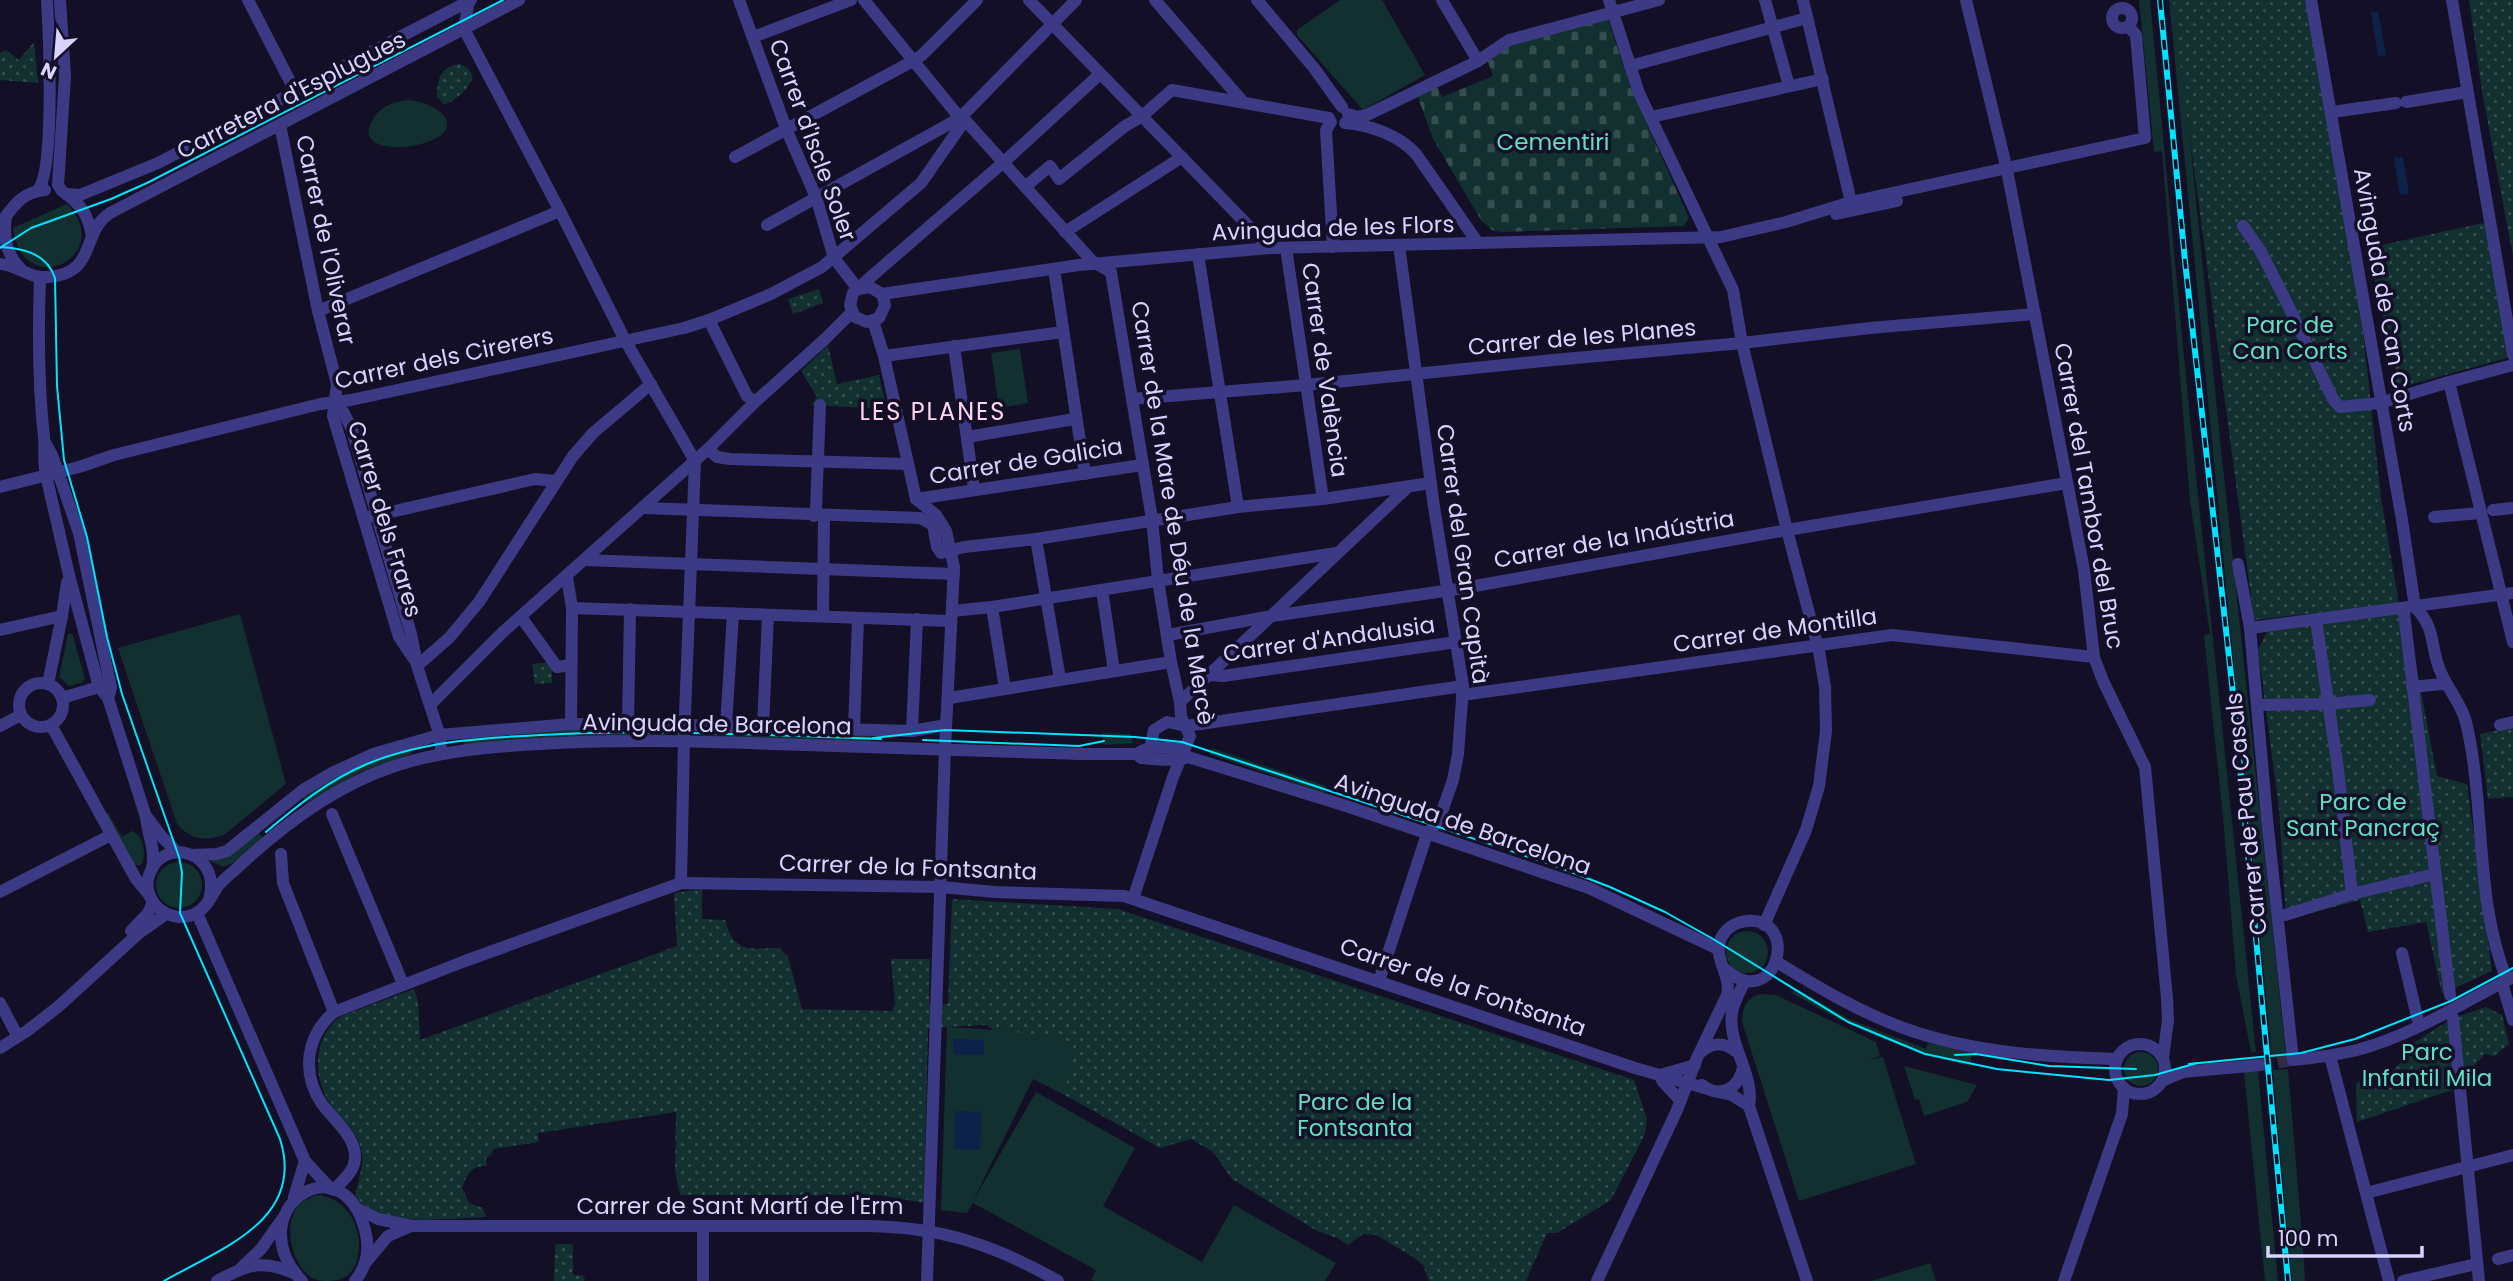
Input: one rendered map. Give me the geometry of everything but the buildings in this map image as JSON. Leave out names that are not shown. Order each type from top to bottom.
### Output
[{"type":"street","points":[[23,270],[12,258],[7,247],[3,220],[13,205],[26,195],[38,191],[44,179],[50,72],[47,0]]},
{"type":"street","points":[[61,0],[65,76],[58,185],[78,202],[87,216],[92,237]]},
{"type":"street","points":[[248,0],[295,91]]},
{"type":"street","points":[[470,0],[464,29],[625,340],[695,461],[691,612],[684,724],[681,883]]},
{"type":"street","name":"Carretera d'Esplugues","points":[[38,191],[80,195],[135,173],[470,0]]},
{"type":"street","name":"Carretera d'Esplugues","points":[[40,277],[57,276],[78,265],[85,256],[100,222],[113,211],[519,0]]},
{"type":"street","name":"Carrer d'Iscle Soler","points":[[739,0],[787,131],[816,197],[834,258],[858,289]]},
{"type":"street","points":[[753,37],[851,0]]},
{"type":"street","points":[[864,0],[963,119],[1092,261],[1099,264]]},
{"type":"street","points":[[735,157],[913,61],[977,0]]},
{"type":"street","points":[[1029,0],[1270,248]]},
{"type":"street","points":[[767,225],[963,119],[1076,0]]},
{"type":"street","points":[[1155,0],[1244,102]]},
{"type":"street","points":[[1257,0],[1322,78],[1345,115],[1411,148],[1478,243]]},
{"type":"street","points":[[1442,0],[1478,61]]},
{"type":"street","points":[[1345,115],[1367,116],[1478,61],[1509,40],[1610,6],[1659,0]]},
{"type":"street","points":[[1765,0],[1789,86]]},
{"type":"street","points":[[1803,0],[1851,202]]},
{"type":"street","name":"Carrer del Tambor del Bruc","points":[[1966,0],[2007,170],[2084,570],[2094,657],[2145,767],[2167,998],[2168,1020],[2163,1060]]},
{"type":"street","name":"Avinguda de Can Corts","points":[[2311,0],[2402,520],[2410,610],[2412,687],[2450,995]]},
{"type":"street","points":[[2452,0],[2513,355]]},
{"type":"street","name":"Avinguda de les Flors","points":[[882,294],[1099,264],[1270,248],[1721,237],[1786,222],[1851,202],[2146,138],[2136,35],[2129,27],[2120,29],[2113,24],[2112,18],[2114,12],[2125,4]]},
{"type":"street","points":[[1610,6],[1639,93],[1734,290],[1742,343],[1787,530],[1818,644],[1825,687],[1826,731],[1819,786],[1806,830],[1764,925]]},
{"type":"street","points":[[1629,66],[1807,18]]},
{"type":"street","points":[[858,289],[870,286],[882,294],[884,311],[873,321],[860,320],[852,312],[850,299],[858,289],[1002,164],[1100,74]]},
{"type":"street","points":[[1651,117],[1822,79]]},
{"type":"street","points":[[1025,187],[1049,166],[1059,179],[1172,90],[1330,120],[1335,125],[1345,115]]},
{"type":"street","points":[[2332,112],[2468,92]]},
{"type":"street","name":"Carrer dels Cirerers","points":[[0,487],[94,463],[114,455],[320,404],[333,404],[684,328],[709,320],[771,293],[834,258],[921,183],[963,119]]},
{"type":"street","points":[[1330,120],[1325,130],[1333,247]]},
{"type":"street","name":"Carrer de l'Oliverar","points":[[280,125],[318,311],[337,384],[333,404]]},
{"type":"street","points":[[1065,232],[1182,157]]},
{"type":"street","name":"Avinguda de les Flors","points":[[1786,222],[1841,214],[1992,180],[2007,170]]},
{"type":"street","points":[[318,311],[560,211]]},
{"type":"street","points":[[2243,226],[2260,250],[2333,399],[2340,407],[2381,403],[2513,365]]},
{"type":"street","name":"Carrer del Gran Capità","points":[[1379,981],[1427,834],[1439,820],[1453,780],[1463,690],[1399,245]]},
{"type":"street","name":"Carrer de València","points":[[1286,248],[1323,499]]},
{"type":"street","points":[[1198,254],[1238,507]]},
{"type":"street","points":[[0,264],[40,277],[38,360],[43,459],[79,533],[110,688],[108,698]]},
{"type":"street","name":"Carrer de la Mare de Déu de la Mercè","points":[[1099,264],[1111,272],[1152,519],[1171,663],[1181,717],[1190,736],[1133,899]]},
{"type":"street","points":[[1054,270],[1085,474]]},
{"type":"street","points":[[430,705],[521,617],[695,461],[852,312]]},
{"type":"street","name":"Carrer de les Planes","points":[[1132,399],[1306,385],[2035,314]]},
{"type":"street","points":[[709,320],[747,396],[755,402]]},
{"type":"street","points":[[873,321],[884,356],[916,499],[936,515],[946,531],[946,552],[954,574],[949,698],[944,748],[927,1281]]},
{"type":"street","points":[[884,356],[1063,332]]},
{"type":"street","points":[[954,346],[974,489]]},
{"type":"street","points":[[2449,382],[2487,511],[2507,594],[2513,642]]},
{"type":"street","points":[[418,665],[449,638],[479,602],[573,456],[593,433],[651,384]]},
{"type":"street","name":"Carrer dels Frares","points":[[333,404],[333,416],[369,517],[399,637],[418,665],[442,754]]},
{"type":"street","points":[[820,405],[818,461],[824,569],[823,616]]},
{"type":"street","points":[[967,437],[1076,419]]},
{"type":"street","points":[[708,449],[717,457],[730,459],[908,464]]},
{"type":"street","name":"Carrer de Galicia","points":[[916,499],[1142,465]]},
{"type":"street","points":[[0,1048],[141,921],[152,899],[151,872],[155,851],[108,698],[99,687],[69,575],[52,474]]},
{"type":"street","points":[[369,517],[535,478],[556,481]]},
{"type":"street","points":[[643,508],[920,518],[933,524],[937,547],[946,552],[1152,519],[1432,483]]},
{"type":"street","name":"Carrer de la Indústria","points":[[1168,635],[1272,616],[1449,590],[2067,483]]},
{"type":"street","points":[[1180,702],[1409,486]]},
{"type":"street","points":[[2434,517],[2513,508]]},
{"type":"street","points":[[1036,539],[1060,679]]},
{"type":"street","points":[[572,608],[917,619],[951,616],[1047,598],[1336,553]]},
{"type":"street","points":[[586,560],[954,574]]},
{"type":"street","name":"Carrer de Pau Casals","points":[[2238,564],[2250,628],[2293,1060],[2330,1056]]},
{"type":"street","points":[[48,684],[69,575]]},
{"type":"street","points":[[567,577],[572,608],[571,724]]},
{"type":"street","points":[[1102,590],[1114,671]]},
{"type":"street","points":[[2250,628],[2410,610],[2507,594]]},
{"type":"street","points":[[992,607],[1005,689]]},
{"type":"street","points":[[628,725],[630,609]]},
{"type":"street","points":[[2410,610],[2428,621],[2438,667],[2465,719],[2487,894],[2496,948],[2507,980],[2513,1020]]},
{"type":"street","points":[[726,726],[733,614]]},
{"type":"street","points":[[763,727],[768,615]]},
{"type":"street","points":[[0,630],[62,616]]},
{"type":"street","points":[[521,617],[557,667],[571,665]]},
{"type":"street","points":[[854,729],[858,618]]},
{"type":"street","points":[[917,619],[912,731],[944,748]]},
{"type":"street","points":[[2316,620],[2338,769],[2352,894]]},
{"type":"street","name":"Carrer de Montilla","points":[[1152,748],[1154,730],[1167,722],[1186,726],[1892,635],[2094,657]]},
{"type":"street","name":"Carrer d'Andalusia","points":[[1208,675],[1223,676],[1456,642]]},
{"type":"street","points":[[949,698],[1171,663]]},
{"type":"street","points":[[39,683],[48,684],[59,692],[62,698],[59,718],[51,725],[34,726],[21,715],[20,700],[25,690],[39,683]]},
{"type":"street","points":[[2412,687],[2442,684]]},
{"type":"street","points":[[62,698],[99,687]]},
{"type":"street","points":[[2261,705],[2370,700]]},
{"type":"street","points":[[0,726],[21,715]]},
{"type":"street","name":"Avinguda de Barcelona","points":[[192,855],[227,851],[303,790],[351,764],[398,746],[439,735],[571,724],[684,724],[912,731],[946,725]]},
{"type":"street","points":[[51,725],[136,878],[166,914],[181,917],[197,913],[209,900],[213,888],[211,875],[204,864]]},
{"type":"street","name":"Avinguda de Barcelona","points":[[209,900],[222,881],[300,816],[353,783],[386,769],[461,750],[594,741],[684,740],[1137,754],[1141,758],[1161,760],[1184,755]]},
{"type":"street","points":[[1152,748],[1161,760]]},
{"type":"street","name":"Avinguda de Barcelona","points":[[1137,754],[1140,750],[1152,748],[1184,755],[1343,805],[1589,888],[1718,949]]},
{"type":"street","points":[[332,814],[403,984]]},
{"type":"street","points":[[146,817],[177,852]]},
{"type":"street","points":[[0,892],[111,835]]},
{"type":"street","points":[[151,872],[162,858],[177,852],[192,855],[209,868],[222,871],[244,862]]},
{"type":"street","points":[[281,854],[283,883],[334,1012],[322,1024],[313,1039],[309,1068],[321,1103],[353,1146],[354,1163],[349,1174],[333,1190],[310,1189],[293,1200]]},
{"type":"street","points":[[134,872],[151,872]]},
{"type":"street","points":[[2285,915],[2352,894],[2435,874]]},
{"type":"street","name":"Carrer de la Fontsanta","points":[[334,1012],[403,984],[681,883],[941,887],[995,892],[1125,896],[1687,1085],[1732,1096],[1749,1106]]},
{"type":"street","name":"Carrer de Sant Martí de l'Erm","points":[[197,913],[305,1161],[333,1190],[378,1219],[412,1226],[868,1226],[930,1230],[984,1244],[1058,1281]]},
{"type":"street","points":[[17,1035],[27,1031],[59,1006],[139,933],[166,914]]},
{"type":"street","points":[[1597,1281],[1727,995],[1729,988],[1718,949],[1721,937],[1729,928],[1740,922],[1752,921],[1764,925],[1772,932],[1779,952],[1777,962],[1764,977],[1745,981],[1733,977],[1725,970]]},
{"type":"street","points":[[2402,953],[2420,1025]]},
{"type":"street","points":[[1777,962],[1840,999],[1917,1033],[2002,1051],[2098,1058],[2116,1063]]},
{"type":"street","points":[[2389,1281],[2330,1056],[2363,1048],[2420,1025],[2507,980]]},
{"type":"street","points":[[1745,981],[1731,1014],[1738,1053],[1751,1097],[1749,1106],[1807,1281]]},
{"type":"street","points":[[0,1003],[17,1035]]},
{"type":"street","points":[[2453,1018],[2479,1281]]},
{"type":"street","points":[[2146,1044],[2165,1030]]},
{"type":"street","points":[[1701,1052],[1709,1045],[1720,1043],[1730,1046],[1738,1053]]},
{"type":"street","points":[[2162,1081],[2163,1060],[2159,1052],[2146,1044],[2126,1048],[2116,1063],[2116,1075],[2124,1088],[2135,1093],[2147,1093],[2162,1081],[2183,1072],[2260,1065]]},
{"type":"street","points":[[2163,1060],[2183,1072]]},
{"type":"street","points":[[1679,1099],[1662,1082],[1660,1076],[1695,1067]]},
{"type":"street","points":[[1695,1067],[1700,1083],[1712,1091],[1727,1091],[1736,1086],[1744,1067]]},
{"type":"street","points":[[2064,1281],[2122,1114],[2124,1088]]},
{"type":"street","points":[[2366,1193],[2513,1155]]},
{"type":"street","points":[[217,1281],[241,1268],[261,1249],[293,1200],[305,1161]]},
{"type":"street","points":[[349,1174],[352,1203],[366,1235],[360,1275]]},
{"type":"street","points":[[284,1216],[284,1249],[299,1278]]},
{"type":"street","name":"Carrer de Sant Martí de l'Erm","points":[[360,1275],[383,1240],[412,1226]]},
{"type":"street","points":[[703,1226],[703,1281]]},
{"type":"street","points":[[2498,1259],[2513,1255]]},
{"type":"street","points":[[241,1268],[265,1264],[299,1278]]},
{"type":"street","points":[[2403,1281],[2472,1265]]},
{"type":"green space","points":[[1340,0],[1382,0],[1425,75],[1363,110],[1297,35],[1297,30]]},
{"type":"green space","points":[[2139,0],[2150,0],[2256,1052],[2251,1052],[2236,975],[2204,635],[2210,634],[2190,501],[2162,151],[2154,152]]},
{"type":"green space","points":[[2169,0],[2176,0],[2286,1056],[2272,1057]]},
{"type":"green space","name":"Parc de Can Corts","points":[[2173,0],[2315,0],[2364,341],[2381,498],[2399,604],[2254,620]]},
{"type":"green space","points":[[2469,0],[2513,0],[2513,256],[2482,91]]},
{"type":"green space","name":"Cementiri","points":[[1608,19],[1632,91],[1689,218],[1684,226],[1501,232],[1492,230],[1481,220],[1433,139],[1416,92],[1437,86],[1442,97],[1493,76],[1487,59],[1519,41]]},
{"type":"green space","points":[[34,42],[38,83],[0,80],[0,53],[6,50],[19,60]]},
{"type":"green space","points":[[460,64],[469,69],[473,77],[462,93],[443,104],[437,96],[441,74],[448,67]]},
{"type":"green space","points":[[410,100],[437,110],[444,116],[447,127],[439,136],[407,147],[389,147],[375,142],[369,133],[376,114],[389,105]]},
{"type":"green space","points":[[67,204],[79,223],[81,240],[75,254],[62,264],[48,267],[33,263],[20,251],[13,228]]},
{"type":"green space","points":[[2483,223],[2490,228],[2507,358],[2391,390],[2396,373],[2367,248]]},
{"type":"green space","points":[[819,289],[823,303],[793,314],[788,299]]},
{"type":"green space","points":[[828,345],[837,384],[879,375],[887,409],[811,405],[817,397],[801,371]]},
{"type":"green space","points":[[1020,349],[1028,403],[999,408],[991,353]]},
{"type":"green space","name":"Parc de Sant Pancraç","points":[[2406,612],[2437,776],[2467,784],[2492,971],[2442,994],[2426,922],[2368,932],[2360,900],[2286,920],[2279,809],[2258,650],[2269,628]]},
{"type":"green space","points":[[240,614],[286,784],[224,835],[198,838],[177,824],[118,648]]},
{"type":"green space","points":[[72,633],[85,678],[82,683],[69,686],[59,677],[68,634]]},
{"type":"green space","points":[[552,662],[552,683],[535,684],[532,664]]},
{"type":"green space","points":[[2513,727],[2513,797],[2488,799],[2480,734]]},
{"type":"green space","points":[[666,728],[666,735],[464,745],[463,737],[559,730]]},
{"type":"green space","points":[[703,728],[871,735],[871,742],[703,736]]},
{"type":"green space","points":[[1102,733],[1131,734],[1133,743],[1104,745]]},
{"type":"green space","points":[[410,746],[411,754],[358,773],[307,803],[301,796],[360,763]]},
{"type":"green space","points":[[1211,748],[1326,786],[1324,793],[1209,754]]},
{"type":"green space","points":[[108,813],[122,837],[132,831],[142,841],[144,851],[141,865],[135,865],[106,814]]},
{"type":"green space","points":[[257,831],[263,838],[235,862],[223,867],[210,861]]},
{"type":"green space","points":[[179,862],[196,868],[202,885],[196,902],[179,908],[162,902],[156,885],[162,868]]},
{"type":"green space","name":"Parc de la Fontsanta","points":[[702,889],[702,919],[725,920],[733,938],[744,947],[779,948],[788,957],[802,1009],[892,1011],[895,1004],[891,959],[930,959],[929,1004],[948,1004],[952,899],[1118,909],[1634,1080],[1647,1119],[1645,1134],[1611,1200],[1557,1233],[1547,1233],[1526,1281],[1429,1281],[1423,1265],[1376,1235],[1363,1234],[1348,1245],[1317,1231],[1232,1179],[1213,1152],[1191,1139],[1160,1148],[1061,1093],[1075,1067],[1070,1057],[1075,1049],[1057,1036],[993,1030],[987,1025],[928,1028],[924,1203],[878,1195],[680,1195],[675,1170],[676,1112],[538,1133],[539,1142],[493,1149],[491,1155],[486,1158],[487,1166],[477,1167],[470,1172],[462,1188],[469,1203],[483,1208],[486,1217],[426,1220],[394,1218],[370,1211],[364,1206],[355,1196],[362,1166],[359,1142],[326,1097],[318,1072],[320,1048],[331,1025],[341,1016],[414,989],[418,1001],[420,1040],[677,946],[674,893]]},
{"type":"green space","points":[[1747,931],[1762,937],[1768,952],[1762,967],[1747,973],[1732,967],[1726,952],[1732,937]]},
{"type":"green space","points":[[1795,988],[1849,1019],[1926,1049],[1928,1043],[1972,1051],[1970,1066],[1923,1053],[1856,1027],[1792,993]]},
{"type":"green space","points":[[1760,994],[1776,995],[1876,1042],[1880,1056],[1869,1060],[1883,1057],[1916,1164],[1799,1201],[1742,1022],[1746,1004]]},
{"type":"green space","name":"Parc Infantil Mila","points":[[2486,1007],[2502,1015],[2509,1044],[2494,1056],[2485,1054],[2468,1072],[2452,1074],[2452,1090],[2357,1122],[2356,1083],[2394,1069],[2399,1065],[2404,1049],[2453,1018]]},
{"type":"green space","points":[[947,1027],[1058,1034],[1080,1051],[1077,1066],[1061,1093],[1033,1079],[973,1201],[1036,1092],[1135,1148],[1103,1206],[1202,1262],[1234,1205],[1336,1263],[1325,1281],[1094,1281],[1091,1280],[1096,1270],[973,1203],[967,1213],[941,1210]]},
{"type":"green space","points":[[2141,1052],[2153,1057],[2158,1069],[2153,1081],[2141,1086],[2129,1081],[2124,1069],[2129,1057]]},
{"type":"green space","points":[[1904,1066],[1977,1085],[1967,1102],[1924,1116],[1919,1099],[1915,1100]]},
{"type":"green space","points":[[2288,1069],[2305,1281],[2292,1281],[2273,1070]]},
{"type":"green space","points":[[2258,1070],[2278,1281],[2265,1281],[2244,1072]]},
{"type":"green space","points":[[317,1195],[342,1205],[357,1228],[357,1261],[351,1272],[342,1279],[328,1281],[313,1278],[302,1268],[293,1251],[290,1232],[293,1214],[302,1202]]},
{"type":"green space","points":[[555,1244],[573,1244],[573,1275],[585,1276],[584,1281],[554,1281]]},
{"type":"green space","points":[[1930,1263],[1936,1281],[1871,1281]]},
{"type":"water","points":[[2371,12],[2378,12],[2386,55],[2378,56]]},
{"type":"water","points":[[2403,157],[2409,194],[2400,195],[2394,158]]},
{"type":"water","points":[[953,1039],[984,1040],[984,1055],[953,1054]]},
{"type":"water","points":[[955,1111],[981,1112],[980,1150],[954,1149]]},
{"type":"tunnel","points":[[2260,1065],[2293,1060]]},
{"type":"tram line","points":[[0,248],[31,228],[147,183],[503,0]]},
{"type":"tram line","points":[[0,247],[34,254],[46,263],[55,278],[57,386],[64,460],[87,537],[107,637],[122,694],[179,857],[182,872],[180,913],[280,1139],[285,1167],[281,1191],[269,1211],[253,1228],[209,1257],[164,1281]]},
{"type":"tram line","points":[[873,738],[945,730],[1135,737],[1182,742],[1550,864],[1610,887],[1665,912],[1713,939],[1848,1022],[1925,1054],[1997,1069],[2109,1080],[2155,1075],[2197,1063]]},
{"type":"tram line","points":[[266,832],[314,794],[353,770],[390,756],[438,744],[512,736],[601,733],[881,739]]},
{"type":"tram line","points":[[923,740],[1079,746],[1104,741]]},
{"type":"tram line","points":[[2189,1064],[2301,1053],[2355,1039],[2451,1001],[2513,968]]},
{"type":"tram line","points":[[1955,1055],[1976,1054],[2049,1066],[2136,1069]]},
{"type":"railway","points":[[2160,0],[2185,261],[2234,702],[2288,1281]]},
{"type":"district","name":"LES PLANES","points":[[933,411]]}]
